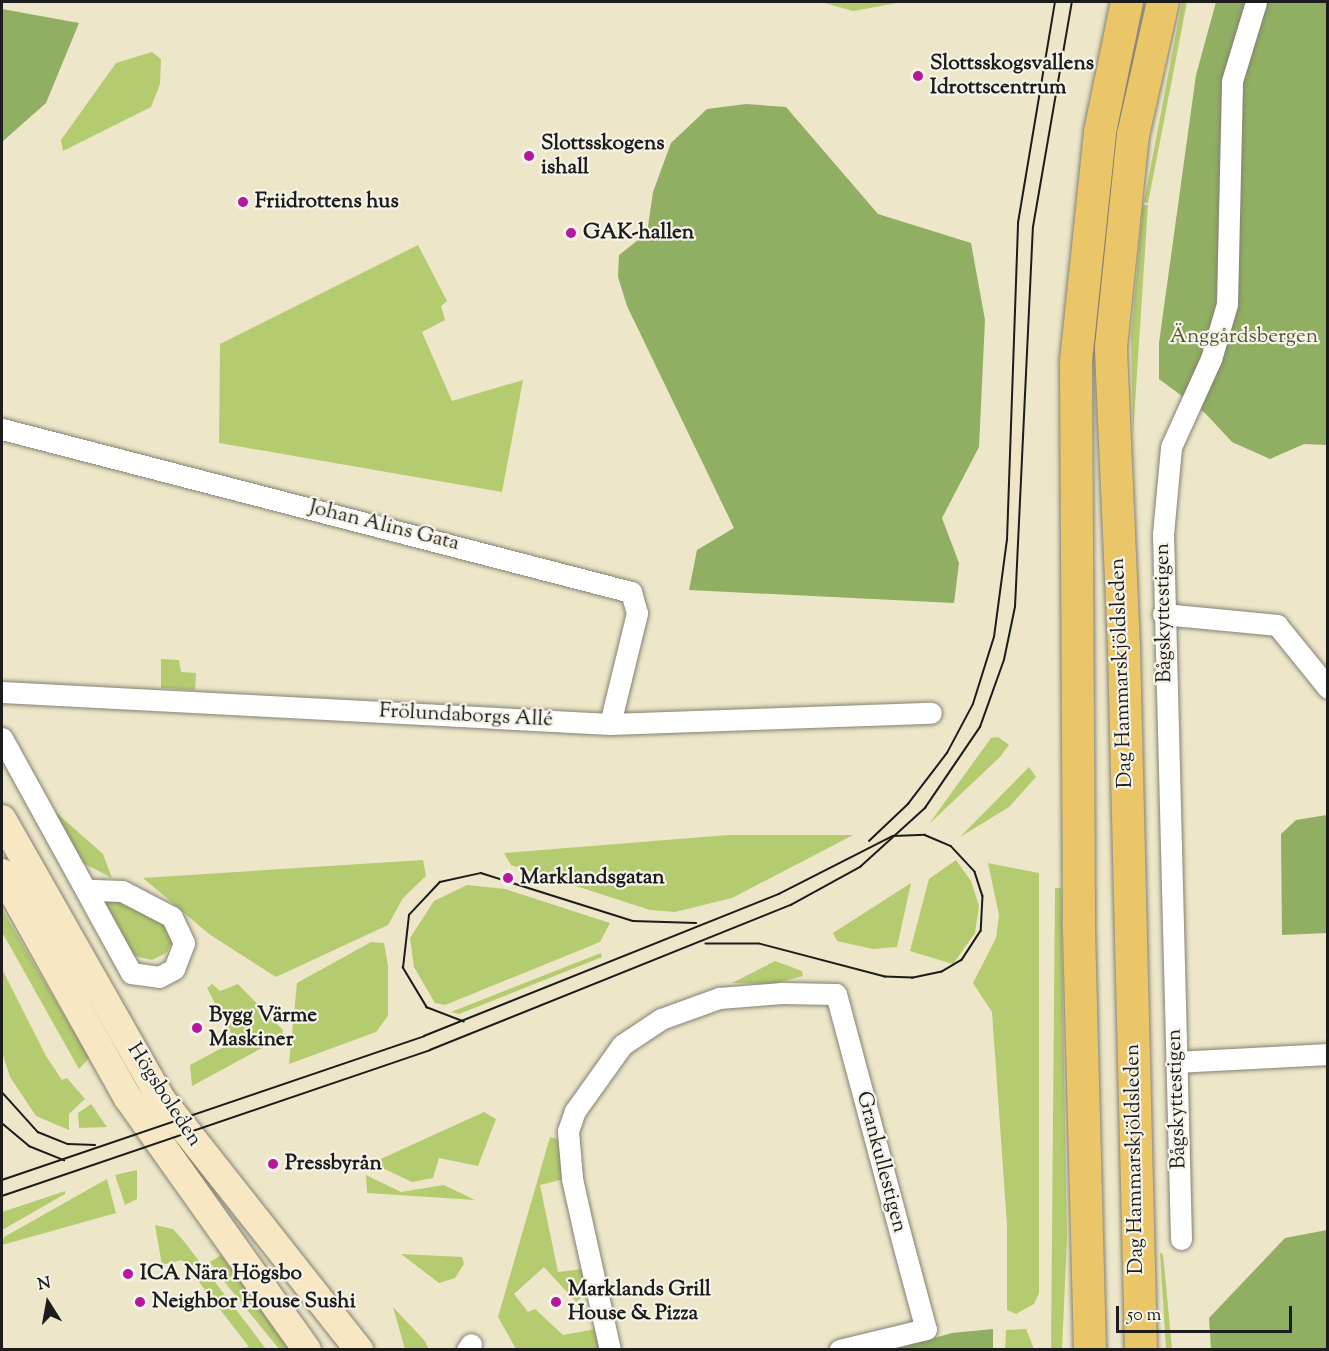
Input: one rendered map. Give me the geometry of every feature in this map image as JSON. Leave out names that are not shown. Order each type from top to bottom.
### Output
[{"type":"main road","name":"Dag Hammarskjöldsleden","points":[[1090,1350],[1086,1239],[1076,361],[1100,132],[1127,2]]},
{"type":"main road","name":"Dag Hammarskjöldsleden","points":[[1141,1350],[1124,648],[1111,346],[1133,135],[1162,2]]},
{"type":"main road","name":"Högsboleden","points":[[2,819],[161,1099],[360,1350]]},
{"type":"main road","name":"Högsboleden","points":[[2,873],[128,1098],[307,1350]]},
{"type":"main road","points":[[1073,1350],[1086,1239]]},
{"type":"street","name":"Bågskyttestigen","points":[[1181,1239],[1163,614],[1171,447],[1211,359],[1227,304],[1233,81],[1256,2]]},
{"type":"street","name":"Johan Alins Gata","points":[[2,429],[631,592],[638,613],[610,724]]},
{"type":"street","points":[[1163,614],[1277,624],[1328,688]]},
{"type":"street","name":"Frölundaborgs Allé","points":[[2,692],[610,724],[931,713]]},
{"type":"street","points":[[2,738],[131,973],[151,977],[174,969],[184,943],[172,917],[122,891],[87,890]]},
{"type":"street","name":"Grankullestigen","points":[[610,1350],[572,1178],[568,1131],[585,1095],[622,1045],[661,1019],[719,998],[836,994],[926,1329],[839,1350]]},
{"type":"street","points":[[1176,1062],[1328,1054]]},
{"type":"green space","points":[[821,2],[903,2],[853,11]]},
{"type":"green space","points":[[1182,2],[1187,2],[1148,203],[1144,202]]},
{"type":"green space","name":"Änggårdsbergen","points":[[1216,2],[1327,2],[1327,445],[1304,444],[1270,459],[1232,442],[1205,413],[1159,379],[1159,343],[1196,75]]},
{"type":"green space","points":[[2,9],[79,23],[46,103],[2,142]]},
{"type":"green space","points":[[152,52],[161,59],[160,84],[151,107],[63,151],[61,140],[116,63]]},
{"type":"green space","points":[[746,104],[786,107],[878,214],[971,243],[985,320],[979,447],[942,518],[959,563],[954,603],[689,590],[697,550],[734,528],[627,306],[618,277],[619,255],[647,233],[653,192],[671,143],[707,109]]},
{"type":"green space","points":[[1143,205],[1148,205],[1133,435],[1131,337]]},
{"type":"green space","points":[[418,245],[447,301],[441,306],[445,320],[422,332],[452,401],[523,380],[502,492],[219,443],[220,344]]},
{"type":"green space","points":[[161,659],[179,660],[181,672],[196,673],[195,690],[161,688]]},
{"type":"green space","points":[[998,737],[1009,745],[1000,757],[929,824],[991,738]]},
{"type":"green space","points":[[1029,767],[1036,777],[1009,807],[960,837]]},
{"type":"green space","points":[[51,808],[103,854],[112,878],[83,863]]},
{"type":"green space","points":[[1327,815],[1327,933],[1282,935],[1281,834],[1296,820]]},
{"type":"green space","points":[[728,835],[853,835],[732,898],[675,912],[650,910],[511,865],[504,853]]},
{"type":"green space","points":[[423,860],[426,876],[403,898],[388,925],[276,977],[209,934],[143,878]]},
{"type":"green space","points":[[956,860],[971,881],[979,906],[975,933],[953,964],[910,951],[929,879]]},
{"type":"green space","points":[[988,863],[1039,873],[1039,1293],[1034,1304],[1016,1314],[1007,1310],[1007,1225],[992,1012],[973,983],[996,938],[999,915]]},
{"type":"green space","points":[[911,883],[897,947],[873,949],[837,941],[833,933]]},
{"type":"green space","points":[[467,885],[505,889],[610,923],[600,942],[445,1005],[435,1003],[414,967],[410,938],[434,901]]},
{"type":"green space","points":[[1055,888],[1061,888],[1067,1237],[1062,1350],[1051,1349]]},
{"type":"green space","points":[[99,895],[160,913],[173,941],[166,953],[152,960],[131,955]]},
{"type":"green space","points":[[2,909],[89,1058],[79,1069],[2,932]]},
{"type":"green space","points":[[371,942],[384,943],[388,966],[388,1016],[376,1032],[289,1064],[297,983]]},
{"type":"green space","points":[[601,953],[602,957],[459,1014],[451,1012]]},
{"type":"green space","points":[[775,961],[802,971],[803,976],[773,984],[732,983]]},
{"type":"green space","points":[[2,969],[46,1056],[62,1080],[67,1078],[85,1099],[69,1114],[69,1130],[36,1116],[10,1077],[2,1052]]},
{"type":"green space","points":[[212,984],[220,991],[238,984],[283,1030],[282,1037],[192,1086],[190,1065],[235,1041],[207,988]]},
{"type":"green space","points":[[91,1104],[107,1127],[79,1128],[78,1113]]},
{"type":"green space","points":[[484,1112],[496,1119],[478,1166],[439,1158],[433,1178],[412,1182],[372,1163]]},
{"type":"green space","points":[[550,1137],[557,1139],[564,1179],[540,1185],[558,1272],[582,1269],[587,1293],[576,1302],[544,1267],[514,1294],[528,1312],[535,1309],[563,1335],[596,1329],[600,1349],[516,1349],[498,1317]]},
{"type":"green space","points":[[137,1170],[137,1199],[125,1205],[115,1175]]},
{"type":"green space","points":[[366,1175],[401,1192],[444,1185],[475,1200],[367,1193]]},
{"type":"green space","points":[[107,1179],[116,1213],[2,1245],[4,1237]]},
{"type":"green space","points":[[65,1191],[65,1194],[2,1230],[2,1212]]},
{"type":"green space","points":[[155,1225],[173,1229],[183,1240],[266,1349],[235,1349],[249,1347],[182,1260],[162,1265]]},
{"type":"green space","points":[[1327,1230],[1327,1349],[1211,1349],[1209,1318],[1285,1238]]},
{"type":"green space","points":[[1160,1253],[1163,1254],[1172,1349],[1166,1349]]},
{"type":"green space","points":[[401,1254],[462,1257],[464,1264],[455,1278],[439,1283]]},
{"type":"green space","points":[[221,1255],[290,1349],[279,1349],[214,1269],[210,1262]]},
{"type":"green space","points":[[393,1307],[424,1340],[429,1349],[405,1349]]},
{"type":"green space","points":[[993,1329],[993,1349],[891,1350],[952,1333]]},
{"type":"green space","points":[[1026,1329],[1034,1349],[1005,1349],[1006,1330]]},
{"type":"tram line","points":[[869,841],[908,804],[947,753],[973,704],[994,637],[1007,540],[1018,223],[1055,2]]},
{"type":"tram line","points":[[2,1196],[430,1050],[791,905],[860,867],[925,808],[980,727],[1004,660],[1015,607],[1033,227],[1072,2]]},
{"type":"tram line","points":[[2,1180],[424,1036],[779,894],[893,836],[925,835],[951,846],[975,872],[983,896],[981,931],[962,960],[942,972],[913,978],[885,977],[759,944],[706,944]]},
{"type":"tram line","points":[[464,1022],[427,1008],[403,968],[409,915],[440,882],[481,873],[633,921],[696,923]]},
{"type":"tram line","points":[[2,1092],[38,1132],[68,1144],[95,1145]]},
{"type":"tram line","points":[[2,1123],[29,1146],[64,1160]]},
{"type":"place","name":"Slottsskogsvallens Idrottscentrum","points":[[918,76]]},
{"type":"place","name":"Slottsskogens ishall","points":[[529,156]]},
{"type":"place","name":"Friidrottens hus","points":[[243,202]]},
{"type":"place","name":"GAK-hallen","points":[[571,233]]},
{"type":"place","name":"Marklandsgatan","points":[[508,878]]},
{"type":"place","name":"Bygg Värme Maskiner","points":[[197,1028]]},
{"type":"place","name":"Pressbyrån","points":[[273,1164]]},
{"type":"place","name":"ICA Nära Högsbo","points":[[128,1274]]},
{"type":"place","name":"Neighbor House Sushi","points":[[140,1302]]},
{"type":"place","name":"Marklands Grill House & Pizza","points":[[556,1302]]}]
